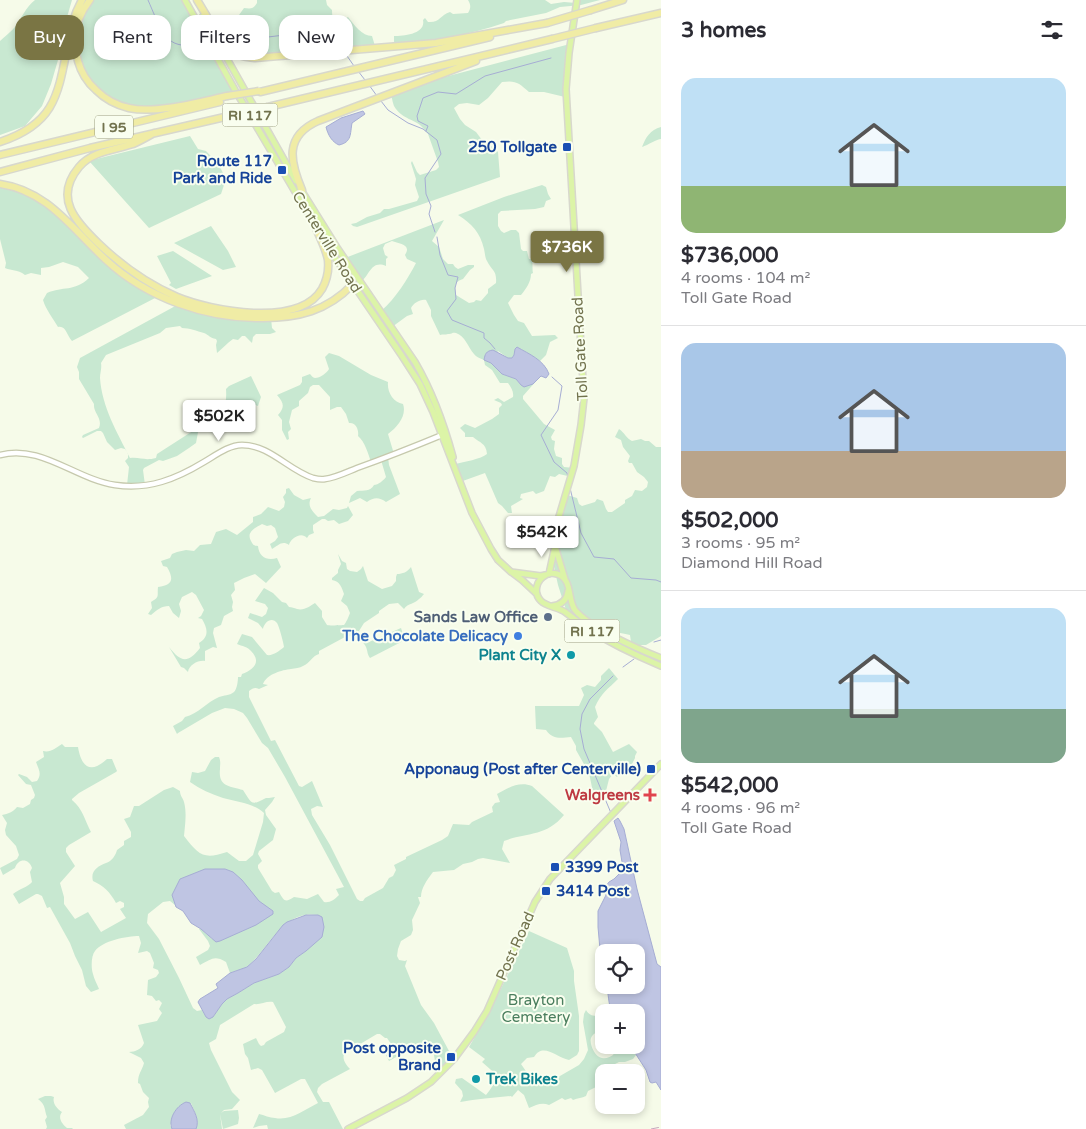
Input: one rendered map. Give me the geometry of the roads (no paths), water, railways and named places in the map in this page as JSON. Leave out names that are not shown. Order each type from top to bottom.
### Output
[{"type":"highway","points":[[0,142],[36,125],[52,105],[61,83],[73,20],[82,0]]},
{"type":"highway","points":[[90,0],[82,12],[76,28],[74,45],[82,73],[93,87],[114,103],[142,110],[228,98],[356,70],[547,23],[623,0]]},
{"type":"highway","points":[[196,0],[230,49],[242,56],[261,58],[436,43],[547,23]]},
{"type":"highway","name":"I 95","points":[[0,172],[90,148],[661,13]]},
{"type":"highway","points":[[302,190],[295,175],[292,161],[295,142],[306,127],[470,63],[514,48]]},
{"type":"highway","name":"I 95","points":[[0,155],[228,98]]},
{"type":"highway","points":[[154,133],[135,143],[101,152],[86,160],[77,168],[72,176],[68,192],[70,210],[81,227],[117,261],[148,282],[179,298],[214,308],[232,311],[276,312],[298,308],[308,304],[319,293],[325,284],[328,272],[327,255],[316,228]]},
{"type":"highway","points":[[0,184],[21,188],[39,197],[62,216],[106,260],[126,276],[160,296],[188,307],[234,317],[294,316],[316,310],[330,303],[341,296],[352,285]]},
{"type":"main road","name":"Centerville Road","points":[[185,0],[316,228],[352,285],[420,384],[444,434]]},
{"type":"main road","name":"Centerville Road","points":[[196,0],[222,50],[302,190],[413,359],[430,390],[461,487],[488,544],[498,560],[537,594]]},
{"type":"main road","name":"Toll Gate Road","points":[[547,575],[555,546],[555,530],[574,466],[584,398],[566,89],[577,0]]},
{"type":"main road","points":[[352,285],[357,276]]},
{"type":"main road","points":[[406,362],[413,359]]},
{"type":"main road","points":[[409,367],[413,359]]},
{"type":"main road","name":"Toll Gate Road","points":[[555,546],[568,586]]},
{"type":"main road","points":[[510,571],[541,576],[547,575],[554,574],[560,575],[568,586],[566,599],[562,603],[551,606],[541,601],[537,594],[536,588],[538,583],[541,578],[547,575]]},
{"type":"main road","name":"RI 117","points":[[568,586],[573,608],[586,620],[617,638],[661,658]]},
{"type":"main road","name":"RI 117","points":[[551,606],[566,612],[586,627],[634,654],[661,666]]},
{"type":"main road","name":"Post Road","points":[[348,1129],[407,1098],[431,1082],[454,1059],[474,1032],[486,1011],[535,902],[550,879],[661,764]]},
{"type":"main road","name":"Post Road","points":[[655,771],[661,768]]},
{"type":"street","points":[[0,455],[10,452],[21,452],[37,455],[96,480],[114,485],[133,486],[162,482],[176,477],[219,453],[242,445],[266,450],[300,472],[314,478],[325,479],[444,434]]},
{"type":"water","points":[[363,111],[365,114],[352,123],[348,140],[339,145],[334,142],[326,127],[341,118]]},
{"type":"water","points":[[517,347],[544,365],[549,374],[546,378],[541,376],[533,384],[524,387],[516,379],[502,374],[491,363],[484,360],[486,353],[493,350],[508,358],[512,358]]},
{"type":"water","points":[[618,818],[624,829],[637,889],[657,964],[661,967],[661,1090],[656,1082],[650,1082],[645,1064],[642,1064],[636,1054],[645,1054],[645,1004],[610,1004],[609,1002],[608,994],[645,994],[645,944],[600,944],[598,911],[606,895],[606,886],[623,868],[620,850],[621,842],[614,821]]},
{"type":"water","points":[[205,869],[225,869],[233,872],[259,901],[273,911],[273,914],[256,925],[216,942],[191,923],[183,911],[176,907],[172,895],[180,879]]},
{"type":"water","points":[[306,915],[322,917],[324,927],[322,937],[279,974],[254,983],[227,999],[213,1017],[209,1019],[206,1017],[198,1002],[200,999],[218,988],[216,984],[230,973],[247,967],[256,959],[283,925]]},
{"type":"water","points":[[186,1102],[190,1103],[196,1116],[196,1129],[172,1129],[171,1121],[174,1113],[179,1106]]},
{"type":"waterway","points":[[148,0],[167,38],[181,45]]},
{"type":"waterway","points":[[269,37],[279,36]]},
{"type":"waterway","points":[[426,131],[428,126],[418,121],[417,116],[423,98],[438,92],[456,94],[485,76],[551,58]]},
{"type":"waterway","points":[[350,60],[354,66]]},
{"type":"waterway","points":[[358,71],[365,80]]},
{"type":"waterway","points":[[369,85],[377,96]]},
{"type":"waterway","points":[[381,101],[388,110],[408,123],[423,129],[437,140],[441,154],[425,178],[426,194],[431,206],[429,214],[435,232]]},
{"type":"waterway","points":[[437,237],[440,255],[448,275],[458,277],[455,288],[456,299],[447,311],[452,320],[484,333],[484,338],[495,349]]},
{"type":"waterway","points":[[552,377],[562,386],[558,410],[541,435],[554,462],[567,473],[568,477]]},
{"type":"waterway","points":[[570,488],[581,533],[594,557],[614,559],[631,578],[661,582]]},
{"type":"waterway","points":[[654,642],[661,640]]},
{"type":"waterway","points":[[623,667],[634,659]]},
{"type":"waterway","points":[[611,813],[584,749],[580,729],[582,714],[590,699],[613,676]]},
{"type":"railway","points":[[651,1129],[661,1127]]},
{"type":"place","name":"250 Tollgate","points":[[567,147]]},
{"type":"place","name":"Route 117 Park and Ride","points":[[282,170]]},
{"type":"place","name":"Sands Law Office","points":[[548,617]]},
{"type":"place","name":"The Chocolate Delicacy","points":[[518,636]]},
{"type":"place","name":"Plant City X","points":[[571,655]]},
{"type":"place","name":"Apponaug (Post after Centerville)","points":[[651,769]]},
{"type":"place","name":"Walgreens","points":[[650,795]]},
{"type":"place","name":"3399 Post","points":[[555,867]]},
{"type":"place","name":"3414 Post","points":[[546,891]]},
{"type":"place","name":"Post opposite Brand","points":[[451,1057]]},
{"type":"place","name":"Trek Bikes","points":[[476,1079]]},
{"type":"park label","name":"Brayton Cemetery","points":[[536,1008]]}]
